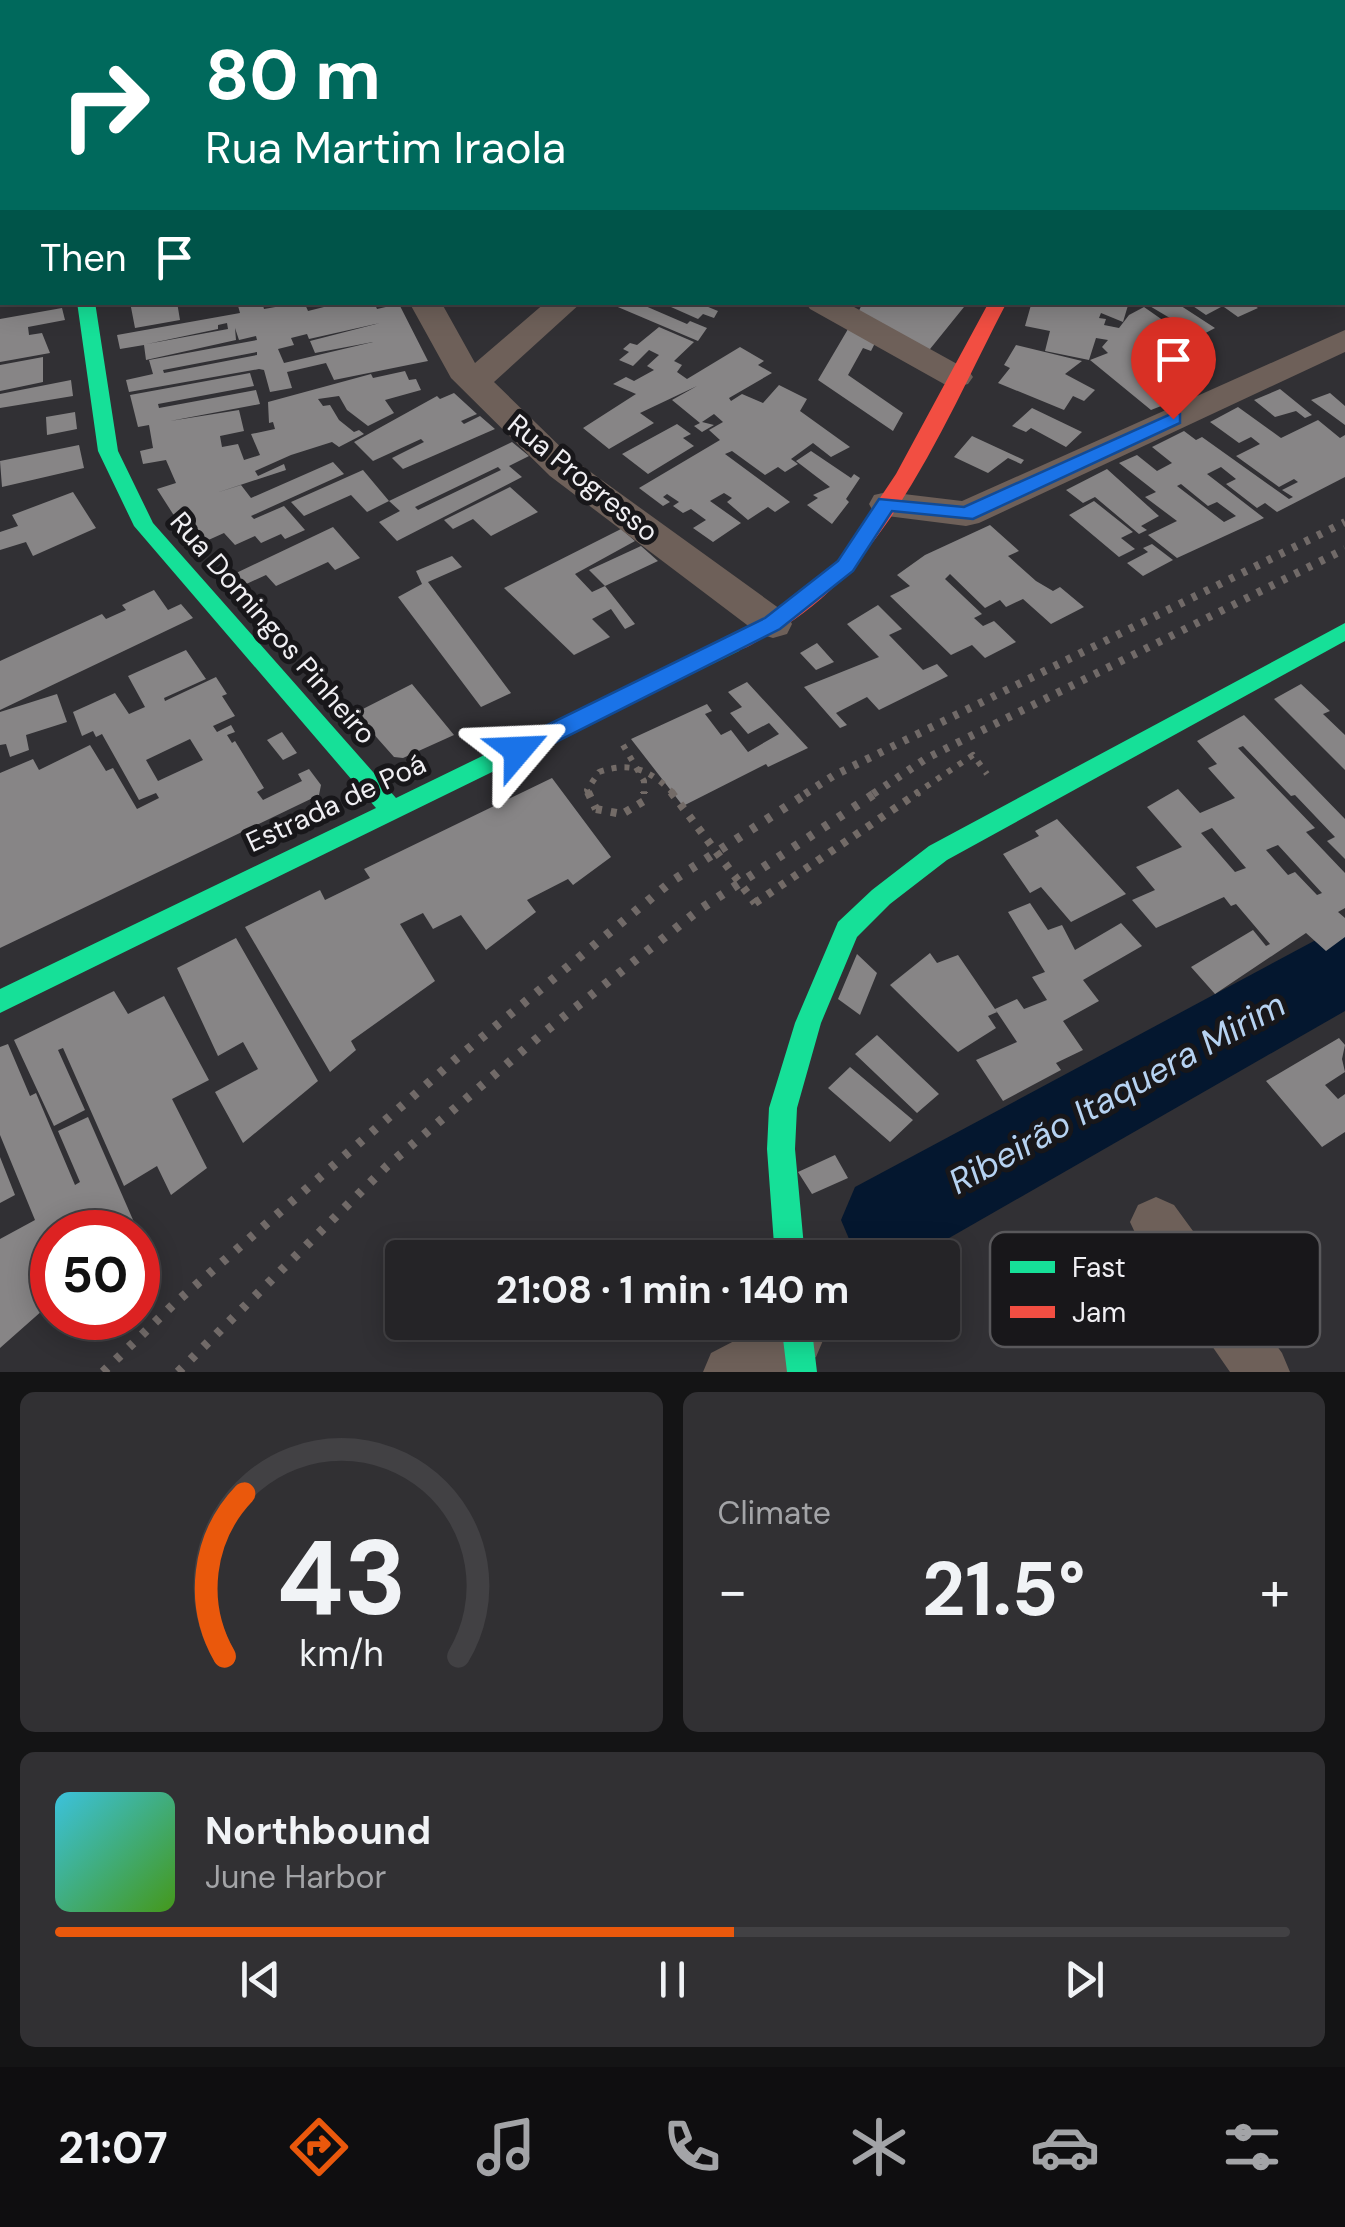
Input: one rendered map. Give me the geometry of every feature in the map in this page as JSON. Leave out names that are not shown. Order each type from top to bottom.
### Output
[{"type":"main road","name":"Rua Domingos Pinheiro","points":[[86,305],[108,451],[144,526],[391,809]]},
{"type":"main road","name":"Estrada de Poá","points":[[0,1002],[772,624],[846,566],[887,504],[996,305]]},
{"type":"main road","points":[[789,1240],[781,1149],[783,1108],[808,1023],[847,930],[881,897],[938,853],[1345,631]]},
{"type":"street","name":"Rua Progresso","points":[[427,305],[474,382],[562,468],[772,624]]},
{"type":"street","points":[[474,382],[563,305]]},
{"type":"street","points":[[826,305],[956,378]]},
{"type":"street","points":[[887,504],[966,514],[1345,340]]},
{"type":"street","points":[[1156,1222],[1163,1232]]},
{"type":"street","points":[[730,1372],[798,1344]]},
{"type":"street","points":[[1245,1347],[1263,1372]]},
{"type":"path","points":[[642,778],[647,791],[635,810],[608,814],[589,800],[590,780],[599,772],[624,766],[642,768],[665,784],[755,902]]},
{"type":"building","points":[[131,305],[178,305],[180,320],[135,328]]},
{"type":"building","points":[[238,305],[263,305],[264,309],[305,305],[308,311],[332,305],[375,305],[377,309],[400,305],[428,361],[334,380],[326,363],[287,372],[292,388],[270,392],[264,370],[259,369],[129,392],[126,380],[153,374],[149,360],[257,340],[256,336],[239,340],[235,328],[236,340],[146,360],[144,345],[120,349],[117,335],[240,313]],"holes":[[[227,323],[228,329],[147,344],[218,329],[218,325]],[[380,323],[310,341],[315,353],[373,342],[284,363],[278,349],[294,345],[291,338],[307,334],[309,339]],[[257,352],[164,373],[163,370]]]},
{"type":"building","points":[[613,305],[643,305],[707,328],[698,341]]},
{"type":"building","points":[[703,305],[718,311],[714,318],[703,314],[698,319],[671,307]]},
{"type":"building","points":[[862,305],[966,305],[926,354],[857,315]]},
{"type":"building","points":[[1031,305],[1128,305],[1123,322],[1101,313],[1099,318],[1106,319],[1104,325],[1119,328],[1129,315],[1144,307],[1194,342],[1189,346],[1200,355],[1179,365],[1194,378],[1183,382],[1162,366],[1147,372],[1179,399],[1151,410],[1090,360],[1108,353],[1102,347],[1108,340],[1096,338],[1089,360],[1045,351],[1050,331],[1025,326]]},
{"type":"building","points":[[1148,305],[1180,305],[1215,328],[1200,336]]},
{"type":"building","points":[[1191,305],[1221,307],[1206,315]]},
{"type":"building","points":[[1221,305],[1258,308],[1238,317]]},
{"type":"building","points":[[62,308],[65,320],[28,327],[29,335],[42,333],[50,353],[0,362],[0,319]]},
{"type":"building","points":[[851,324],[877,339],[871,351],[863,348],[848,375],[903,413],[893,431],[818,380]]},
{"type":"building","points":[[659,327],[694,342],[674,361],[682,365],[677,372],[687,379],[740,347],[764,361],[758,365],[772,373],[729,398],[731,401],[742,394],[763,403],[779,385],[807,399],[800,411],[850,447],[831,457],[813,443],[791,459],[798,464],[785,472],[778,467],[765,475],[732,451],[725,454],[790,502],[775,512],[768,507],[748,520],[727,502],[732,498],[724,493],[710,501],[741,523],[713,542],[693,528],[706,520],[691,509],[683,513],[673,506],[679,502],[667,494],[663,497],[670,502],[663,506],[639,488],[720,440],[709,430],[723,422],[714,414],[702,422],[714,425],[702,432],[694,426],[700,423],[672,400],[697,386],[640,413],[654,423],[609,449],[583,428],[636,394],[613,384],[626,377],[634,381],[654,370],[647,366],[659,355],[649,350],[633,366],[619,360],[629,352],[623,349],[630,343],[637,345]]},
{"type":"building","points":[[1016,345],[1082,361],[1065,374],[1095,390],[1084,401],[1073,396],[1064,410],[998,383],[1010,368],[1004,365]]},
{"type":"building","points":[[43,357],[43,382],[0,391],[0,365]]},
{"type":"building","points":[[405,371],[409,380],[416,379],[421,390],[385,400],[394,413],[368,426],[347,410],[339,396],[318,399],[323,406],[330,405],[339,420],[354,432],[364,434],[339,447],[332,442],[291,455],[255,471],[258,476],[284,464],[286,470],[216,493],[241,485],[251,498],[333,462],[344,474],[251,516],[254,519],[284,506],[305,530],[285,539],[281,534],[261,543],[255,536],[235,545],[224,533],[204,542],[173,514],[157,489],[176,483],[166,460],[143,464],[140,451],[153,448],[149,425],[138,427],[130,395],[250,373],[254,386],[158,404],[159,408],[256,390],[260,404],[170,421],[239,410],[244,431],[220,436],[222,447],[238,444],[244,460],[260,455],[251,434],[275,429],[273,422],[269,423],[268,402],[371,374],[373,378]]},
{"type":"building","points":[[71,380],[73,396],[0,408],[0,394]]},
{"type":"building","points":[[1280,389],[1312,415],[1305,418],[1296,411],[1275,417],[1254,400]]},
{"type":"building","points":[[454,393],[477,414],[461,421],[464,424],[480,416],[495,429],[403,469],[392,458],[424,442],[421,439],[373,461],[354,442],[437,396],[440,399]]},
{"type":"building","points":[[1330,393],[1345,406],[1345,425],[1311,400]]},
{"type":"building","points":[[1238,407],[1281,438],[1318,420],[1340,438],[1345,435],[1345,477],[1277,512],[1265,503],[1257,508],[1226,484],[1236,479],[1221,467],[1207,474],[1264,518],[1177,558],[1148,535],[1177,521],[1145,497],[1156,492],[1119,463],[1137,455],[1157,471],[1172,463],[1152,447],[1184,431],[1196,440],[1202,437],[1289,499],[1293,497],[1282,490],[1298,482],[1294,479],[1279,487],[1236,456],[1260,444],[1251,437],[1239,443],[1210,422]],"holes":[[[1181,484],[1208,506],[1217,502],[1236,516],[1224,522],[1177,486]]]},
{"type":"building","points":[[1032,408],[1082,432],[1066,447],[1031,428],[1026,432],[1012,426]]},
{"type":"building","points":[[75,412],[77,429],[47,435],[46,417]]},
{"type":"building","points":[[677,424],[691,434],[683,438],[694,446],[648,474],[622,454]]},
{"type":"building","points":[[972,436],[1024,460],[1021,464],[1008,458],[988,473],[954,457]]},
{"type":"building","points":[[512,442],[529,456],[509,466],[522,477],[397,541],[379,522],[400,511],[389,501]],"holes":[[[498,467],[501,470],[418,510],[415,507]]]},
{"type":"building","points":[[79,445],[84,468],[2,487],[0,461]]},
{"type":"building","points":[[811,451],[851,478],[854,474],[860,478],[846,499],[849,502],[832,524],[807,505],[818,498],[813,495],[830,487],[796,461]]},
{"type":"building","points":[[1107,469],[1159,516],[1141,526],[1147,530],[1139,534],[1095,497],[1083,503],[1066,490]]},
{"type":"building","points":[[363,470],[389,501],[367,512],[351,495],[304,516],[291,502]]},
{"type":"building","points":[[510,487],[538,512],[491,536],[473,519],[453,529],[444,520]]},
{"type":"building","points":[[73,492],[96,528],[33,556],[26,542],[0,550],[0,532],[18,526],[12,515]]},
{"type":"building","points":[[1094,501],[1133,532],[1121,538],[1135,549],[1119,557],[1069,515]]},
{"type":"building","points":[[990,525],[1019,551],[1008,556],[1036,581],[1053,591],[1060,587],[1084,607],[1051,624],[1023,599],[1006,607],[1000,600],[985,608],[950,574],[945,579],[982,614],[974,618],[983,626],[994,621],[1016,642],[985,658],[972,645],[951,655],[890,596],[910,586],[897,575],[925,555]]},
{"type":"building","points":[[333,527],[360,558],[335,570],[328,562],[276,586],[266,575],[242,586],[232,575]]},
{"type":"building","points":[[621,529],[635,541],[575,574],[592,592],[605,586],[635,624],[625,629],[611,609],[592,619],[610,637],[574,655],[504,588]]},
{"type":"building","points":[[1152,544],[1173,560],[1143,576],[1127,563],[1148,552],[1143,548]]},
{"type":"building","points":[[641,546],[658,561],[605,586],[589,570]]},
{"type":"building","points":[[452,556],[462,567],[428,582],[511,693],[481,707],[398,597],[422,584],[416,571]]},
{"type":"building","points":[[154,590],[168,610],[181,604],[193,618],[0,710],[0,661],[102,614],[106,619],[126,610],[122,605]]},
{"type":"building","points":[[878,605],[902,629],[889,635],[923,670],[937,664],[948,676],[879,710],[867,697],[836,713],[847,725],[840,728],[804,687],[879,657],[847,624]]},
{"type":"building","points":[[817,643],[834,662],[816,670],[800,653]]},
{"type":"building","points":[[186,650],[206,679],[164,698],[165,701],[216,677],[235,716],[213,726],[217,732],[231,725],[235,732],[227,735],[232,743],[235,741],[264,788],[257,792],[263,800],[302,781],[298,774],[309,769],[321,785],[319,795],[0,948],[0,773],[33,759],[39,770],[90,745],[106,771],[113,768],[137,809],[159,798],[156,793],[139,800],[102,734],[96,737],[93,731],[82,736],[73,712],[115,693],[129,714],[145,707],[128,676]],"holes":[[[190,739],[203,760],[158,781],[146,760]]]},
{"type":"building","points":[[747,682],[808,748],[768,767],[766,764],[683,806],[631,739],[707,704],[712,711],[705,714],[721,735],[731,730],[748,752],[779,734],[769,723],[748,734],[730,713],[742,707],[728,692]]},
{"type":"building","points":[[412,684],[454,735],[403,758],[394,757],[355,713]]},
{"type":"building","points":[[1301,684],[1330,711],[1323,714],[1345,735],[1345,770],[1274,699]]},
{"type":"building","points":[[57,694],[67,722],[26,735],[29,750],[10,757],[6,744],[0,745],[0,712]]},
{"type":"building","points":[[1244,715],[1345,819],[1345,859],[1327,841],[1335,837],[1295,795],[1291,796],[1243,746],[1238,748],[1315,828],[1306,832],[1345,873],[1345,908],[1338,912],[1345,918],[1345,937],[1326,951],[1306,933],[1215,994],[1191,967],[1253,930],[1266,946],[1270,944],[1236,904],[1231,906],[1224,897],[1156,928],[1132,900],[1155,890],[1136,867],[1182,847],[1147,807],[1178,789],[1200,813],[1235,798],[1208,768],[1217,764],[1197,741]],"holes":[[[1212,828],[1246,868],[1235,872],[1201,833]],[[1278,845],[1322,893],[1317,895],[1295,872],[1288,875],[1266,850]]]},
{"type":"building","points":[[282,732],[297,753],[283,760],[267,740]]},
{"type":"building","points":[[552,778],[611,857],[573,885],[568,879],[527,900],[536,912],[486,950],[461,915],[433,929],[423,913],[400,924],[435,981],[351,1041],[356,1050],[330,1072],[245,927],[320,890],[325,900],[370,878],[364,869]]},
{"type":"building","points":[[1057,819],[1126,894],[1071,922],[1041,887],[1030,893],[1003,854],[1039,836],[1035,831]]},
{"type":"building","points":[[1030,903],[1048,930],[1062,925],[1075,950],[1121,923],[1142,946],[1083,980],[1099,1001],[1063,1021],[1083,1050],[1056,1063],[1061,1070],[1003,1101],[976,1060],[1017,1042],[995,1009],[1017,999],[1024,1009],[1047,1000],[1032,977],[1045,972],[1008,912]]},
{"type":"building","points":[[236,938],[318,1081],[243,1143],[215,1092],[258,1069],[243,1042],[218,1056],[177,968]]},
{"type":"building","points":[[930,953],[937,963],[958,955],[997,1012],[988,1016],[996,1028],[958,1052],[890,985]]},
{"type":"building","points":[[857,954],[877,973],[860,1015],[838,999]]},
{"type":"building","points":[[114,991],[128,1014],[164,996],[209,1080],[172,1099],[207,1168],[171,1195],[157,1166],[124,1186],[63,1048],[58,1050],[85,1110],[54,1126],[14,1040]]},
{"type":"building","points":[[877,1035],[939,1094],[917,1113],[855,1054]]},
{"type":"building","points":[[1339,1038],[1345,1045],[1345,1072],[1325,1085],[1338,1099],[1345,1094],[1345,1132],[1322,1147],[1266,1081]]},
{"type":"building","points":[[8,1044],[30,1096],[36,1093],[75,1185],[80,1182],[58,1131],[88,1117],[129,1210],[31,1210],[0,1135],[0,1047]]},
{"type":"building","points":[[850,1067],[913,1120],[890,1142],[828,1088]]},
{"type":"building","points":[[835,1155],[848,1178],[812,1194],[798,1172]]},
{"type":"building","points":[[0,1157],[15,1195],[0,1203]]},
{"type":"building","points":[[30,1223],[30,1321],[0,1348],[0,1239]]},
{"type":"waterway","name":"Ribeirão Itaquera Mirim","points":[[889,1220],[1345,967]]},
{"type":"railway","points":[[805,794],[833,776],[1345,522]]},
{"type":"railway","points":[[873,794],[927,758],[1345,549]]},
{"type":"railway","points":[[103,1372],[174,1304],[457,1058],[672,881],[809,792]]},
{"type":"railway","points":[[178,1372],[387,1166],[547,1030],[699,910],[877,792]]},
{"type":"traffic: fast","points":[[86,305],[108,451],[144,526],[391,809]]},
{"type":"traffic: fast","points":[[789,1240],[781,1149],[783,1108],[808,1023],[847,930],[881,897],[938,853],[1345,631]]},
{"type":"traffic: fast","points":[[0,1002],[731,645]]},
{"type":"traffic: fast","points":[[798,1340],[802,1372]]},
{"type":"traffic: jam","points":[[731,645],[773,624],[845,566],[905,476],[996,305]]},
{"type":"route","points":[[518,750],[772,624],[846,566],[887,504],[966,514],[1173,419]]}]
